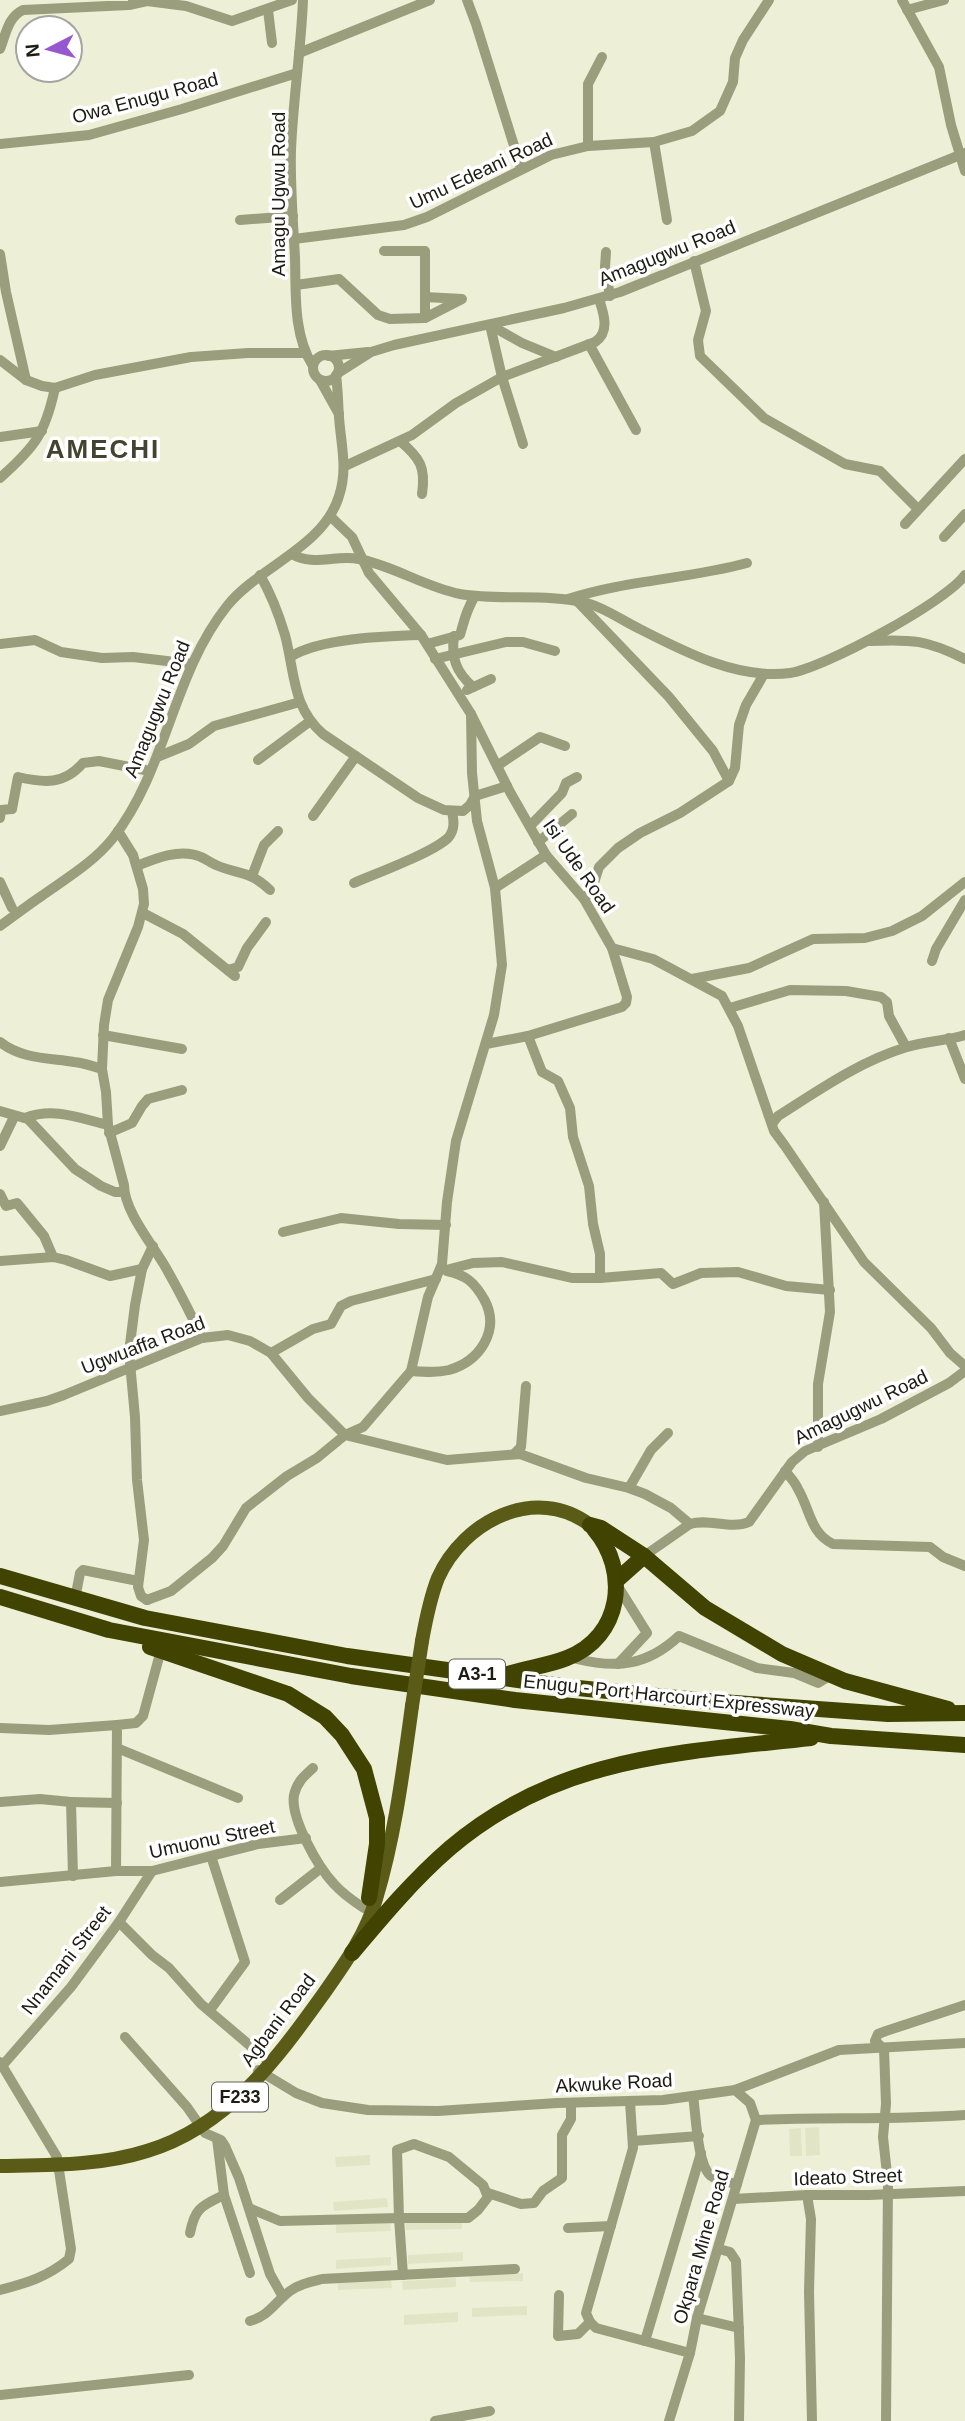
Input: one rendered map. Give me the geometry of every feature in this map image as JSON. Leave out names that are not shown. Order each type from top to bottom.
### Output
[{"type":"highway","points":[[590,1524],[601,1528],[644,1556],[705,1608],[782,1654],[831,1675],[885,1693],[964,1713]]},
{"type":"highway","points":[[497,1677],[514,1670],[568,1658],[583,1650],[596,1638],[607,1622],[613,1607],[616,1569],[606,1544],[590,1524]]},
{"type":"highway","points":[[617,1582],[644,1556]]},
{"type":"highway","name":"Enugu - Port Harcourt Expressway","points":[[0,1576],[145,1618],[347,1656],[568,1687],[707,1701],[888,1714],[964,1713]]},
{"type":"highway","name":"Enugu - Port Harcourt Expressway","points":[[0,1597],[108,1630],[351,1676],[502,1699],[790,1729],[831,1736],[965,1745]]},
{"type":"highway","points":[[108,1630],[288,1694],[325,1717],[342,1735],[364,1769],[377,1818],[377,1844],[367,1903]]},
{"type":"highway","points":[[352,1953],[407,1889],[450,1848],[492,1817],[539,1790],[610,1765],[662,1755],[831,1736]]},
{"type":"main road","name":"Agbani Road","points":[[0,2166],[116,2159],[143,2153],[182,2137],[198,2123],[237,2099],[352,1953],[372,1912],[400,1791],[428,1609],[439,1577],[459,1544],[485,1523],[516,1510],[548,1506],[573,1514],[590,1524]]},
{"type":"main road","name":"Agbani Road","points":[[262,2068],[341,1954],[367,1903],[380,1884]]},
{"type":"main road","name":"Agbani Road","points":[[0,2157],[58,2161]]},
{"type":"street","points":[[0,49],[10,23],[18,12],[23,10],[129,5],[147,1],[186,6],[232,21],[292,0]]},
{"type":"street","name":"Amagu Ugwu Road","points":[[303,0],[291,153],[298,317],[304,349]]},
{"type":"street","points":[[299,53],[430,0]]},
{"type":"street","points":[[467,0],[521,168]]},
{"type":"street","name":"Umu Edeani Road","points":[[294,239],[379,230],[415,222],[551,155],[587,145],[654,142],[692,131],[720,111],[732,89],[735,58],[743,40],[769,0]]},
{"type":"street","points":[[944,0],[905,5],[939,67],[965,171]]},
{"type":"street","points":[[268,10],[272,43]]},
{"type":"street","points":[[587,145],[588,84],[601,57]]},
{"type":"street","name":"Owa Enugu Road","points":[[0,144],[89,135],[297,73]]},
{"type":"street","points":[[654,142],[667,220]]},
{"type":"street","name":"Amagugwu Road","points":[[371,352],[604,297],[962,153]]},
{"type":"street","points":[[240,220],[293,216]]},
{"type":"street","points":[[384,251],[425,251],[425,318]]},
{"type":"street","points":[[345,466],[419,431],[456,403],[502,377],[589,345],[600,338],[605,331],[606,252]]},
{"type":"street","points":[[0,254],[8,304],[26,380]]},
{"type":"street","points":[[694,261],[706,311],[698,340],[700,356],[764,418],[845,464],[880,471],[894,488],[918,509]]},
{"type":"street","points":[[296,285],[340,279],[378,315],[390,319],[425,318],[463,299],[425,297]]},
{"type":"street","points":[[490,324],[522,343],[556,357]]},
{"type":"street","points":[[490,324],[502,377],[523,444]]},
{"type":"street","points":[[589,345],[636,430]]},
{"type":"street","points":[[0,360],[26,380],[55,388],[95,375],[191,357],[304,349],[321,360],[337,362],[337,374]]},
{"type":"street","points":[[321,360],[371,352]]},
{"type":"street","points":[[320,380],[329,380],[371,352]]},
{"type":"street","points":[[321,360],[315,374],[339,414]]},
{"type":"street","name":"Amagugwu Road","points":[[0,926],[16,909],[86,865],[118,831],[138,799],[192,664],[208,633],[228,606],[260,575],[292,554],[330,516],[339,496],[345,466],[337,374]]},
{"type":"street","points":[[0,478],[27,453],[43,431],[55,388]]},
{"type":"street","points":[[0,437],[43,431]]},
{"type":"street","points":[[400,441],[418,456],[424,482],[422,494]]},
{"type":"street","points":[[905,524],[965,459]]},
{"type":"street","points":[[944,537],[965,514]]},
{"type":"street","name":"Isi Ude Road","points":[[330,516],[352,537],[369,573],[424,639],[471,714],[538,842],[584,899],[612,948],[627,997],[626,1003],[622,1007],[528,1036]]},
{"type":"street","points":[[292,554],[303,560],[345,557],[363,560],[448,591],[475,596],[514,599],[540,597],[578,602],[606,611],[680,649],[740,670],[764,674],[805,670],[868,641],[937,598],[965,575]]},
{"type":"street","points":[[565,600],[600,589],[720,570],[747,563]]},
{"type":"street","points":[[260,575],[275,607],[300,702],[309,722],[418,798],[477,821]]},
{"type":"street","points":[[290,657],[303,651],[381,636],[424,639],[460,635],[466,622],[467,607],[475,596]]},
{"type":"street","points":[[578,602],[681,712],[713,751],[729,781]]},
{"type":"street","points":[[454,636],[452,655],[464,680],[473,687]]},
{"type":"street","points":[[0,644],[35,640],[61,652],[102,658],[133,657],[192,664]]},
{"type":"street","points":[[868,641],[924,641],[965,659]]},
{"type":"street","points":[[435,659],[506,642],[523,642],[555,651]]},
{"type":"street","points":[[584,899],[592,889],[599,867],[618,848],[729,781],[735,768],[739,725],[746,705],[764,674]]},
{"type":"street","points":[[458,694],[491,679]]},
{"type":"street","points":[[157,757],[189,744],[214,726],[300,702]]},
{"type":"street","points":[[153,1246],[142,1269],[129,1343],[137,1480],[144,1540],[138,1581],[141,1596],[147,1600],[161,1597],[190,1577],[223,1546],[246,1508],[345,1435],[363,1427],[411,1370],[428,1297],[441,1273],[456,1141],[494,1015],[502,965],[495,888],[477,821],[471,714]]},
{"type":"street","points":[[258,761],[309,722]]},
{"type":"street","points":[[498,766],[540,737],[565,746]]},
{"type":"street","points":[[313,816],[356,756]]},
{"type":"street","points":[[0,818],[1,810],[12,809],[18,777],[42,783],[73,774],[83,763],[99,761],[150,771]]},
{"type":"street","points":[[530,826],[562,793],[566,783],[577,777]]},
{"type":"street","points":[[457,811],[470,805],[475,796],[507,786]]},
{"type":"street","points":[[354,883],[433,848],[450,836],[457,811]]},
{"type":"street","points":[[538,842],[572,814]]},
{"type":"street","points":[[118,831],[129,846],[137,866],[144,898],[143,913],[108,1000],[102,1069],[108,1129],[124,1192],[136,1220],[153,1246],[202,1338]]},
{"type":"street","points":[[252,876],[259,864],[264,845],[278,831]]},
{"type":"street","points":[[137,866],[156,858],[185,853],[199,856],[216,866],[252,876],[271,890]]},
{"type":"street","points":[[495,888],[546,855]]},
{"type":"street","points":[[0,882],[16,909]]},
{"type":"street","points":[[692,979],[749,968],[813,939],[865,938],[892,931],[922,916],[965,882]]},
{"type":"street","points":[[932,961],[936,949],[965,900]]},
{"type":"street","points":[[0,906],[16,909]]},
{"type":"street","points":[[143,913],[183,934],[231,973],[238,967],[247,948],[266,922]]},
{"type":"street","points":[[612,948],[653,959],[718,992],[730,1008],[772,1124],[785,1146],[864,1262],[931,1328],[965,1368]]},
{"type":"street","points":[[730,1008],[790,990],[846,991],[881,997],[886,999],[889,1016],[906,1047]]},
{"type":"street","points":[[103,1035],[182,1049]]},
{"type":"street","points":[[772,1124],[779,1116],[831,1082],[871,1061],[906,1047],[965,1035]]},
{"type":"street","points":[[486,1044],[528,1036],[542,1072],[558,1081],[570,1108],[573,1136],[589,1186],[593,1224],[600,1254],[600,1278]]},
{"type":"street","points":[[949,1038],[965,1079]]},
{"type":"street","points":[[0,1042],[8,1049],[32,1056],[102,1069]]},
{"type":"street","points":[[0,1146],[20,1117],[57,1112],[108,1129],[132,1123],[148,1099],[182,1090]]},
{"type":"street","points":[[0,1111],[20,1117],[75,1169],[101,1186],[124,1192]]},
{"type":"street","points":[[0,1194],[6,1206],[17,1203],[44,1236],[52,1257]]},
{"type":"street","points":[[818,1447],[818,1384],[830,1312],[824,1202]]},
{"type":"street","points":[[283,1232],[341,1218],[398,1224],[446,1225]]},
{"type":"street","points":[[0,1261],[52,1257],[110,1276],[142,1269]]},
{"type":"street","points":[[271,1353],[313,1329],[331,1324],[341,1306],[351,1301],[473,1264],[502,1262],[572,1279],[660,1273],[673,1284],[701,1273],[738,1272],[786,1286],[830,1290]]},
{"type":"street","points":[[411,1370],[431,1373],[456,1368],[486,1344],[489,1335],[489,1314],[477,1288],[467,1277],[441,1273]]},
{"type":"street","name":"Ugwuaffa Road","points":[[0,1411],[47,1401],[202,1338],[228,1335],[250,1341],[271,1353],[308,1398],[345,1435]]},
{"type":"street","name":"Amagugwu Road","points":[[690,1524],[698,1521],[742,1525],[749,1522],[798,1456],[881,1419],[949,1383],[965,1368]]},
{"type":"street","points":[[514,1454],[522,1447],[526,1386]]},
{"type":"street","points":[[629,1488],[651,1450],[668,1433]]},
{"type":"street","points":[[345,1435],[447,1460],[514,1454],[586,1478],[629,1488],[671,1507],[690,1524],[644,1556]]},
{"type":"street","points":[[785,1471],[799,1489],[816,1530],[833,1544],[930,1547],[943,1558],[965,1566]]},
{"type":"street","points":[[75,1599],[83,1570],[138,1581]]},
{"type":"street","points":[[617,1582],[646,1633],[618,1664]]},
{"type":"street","points":[[145,1618],[147,1600]]},
{"type":"street","points":[[578,1659],[618,1664],[644,1661],[665,1650],[679,1636],[757,1668],[794,1673],[818,1683],[831,1675]]},
{"type":"street","points":[[0,1728],[49,1730],[136,1723],[143,1716],[161,1650]]},
{"type":"street","points":[[116,1871],[117,1726]]},
{"type":"street","points":[[117,1748],[238,1798]]},
{"type":"street","name":"Umuonu Street","points":[[313,1768],[300,1779],[293,1800],[295,1812],[321,1868],[342,1893],[367,1903]]},
{"type":"street","points":[[0,1802],[40,1799],[117,1803]]},
{"type":"street","points":[[71,1802],[73,1876]]},
{"type":"street","name":"Umuonu Street","points":[[0,1880],[116,1871],[152,1871],[258,1843],[306,1838]]},
{"type":"street","points":[[210,2010],[245,1962],[211,1856]]},
{"type":"street","points":[[280,1899],[321,1868]]},
{"type":"street","name":"Nnamani Street","points":[[2,2069],[71,1987],[119,1922],[152,1871]]},
{"type":"street","name":"Akwuke Road","points":[[119,1922],[169,1968],[262,2068],[296,2093],[322,2103],[368,2110],[438,2112],[693,2096],[735,2090],[839,2050],[965,2043]]},
{"type":"street","points":[[886,2421],[888,2183],[883,2137],[886,2119],[884,2049],[875,2041],[878,2034],[965,2005]]},
{"type":"street","points":[[125,2037],[187,2107],[207,2134],[224,2143],[270,2274],[283,2297]]},
{"type":"street","points":[[0,2290],[34,2281],[54,2272],[69,2259],[71,2249],[58,2161],[2,2069]]},
{"type":"street","points":[[735,2090],[750,2103],[756,2120],[837,2117],[886,2119],[965,2115]]},
{"type":"street","points":[[693,2096],[701,2153],[710,2175],[737,2185]]},
{"type":"street","points":[[630,2102],[633,2148],[586,2313],[596,2328],[690,2353]]},
{"type":"street","points":[[403,2275],[397,2150],[414,2144],[449,2157],[483,2185],[488,2193],[521,2204],[534,2203],[543,2191],[562,2178],[562,2135],[570,2119],[571,2103]]},
{"type":"street","name":"Okpara Mine Road","points":[[669,2421],[756,2120]]},
{"type":"street","points":[[633,2141],[699,2136]]},
{"type":"street","points":[[217,2139],[224,2195],[250,2273]]},
{"type":"street","points":[[645,2341],[701,2153]]},
{"type":"street","name":"Ideato Street","points":[[733,2199],[965,2191]]},
{"type":"street","points":[[249,2208],[280,2221],[468,2218],[487,2200],[488,2193]]},
{"type":"street","points":[[190,2233],[197,2210],[224,2195]]},
{"type":"street","points":[[807,2195],[811,2219],[809,2292],[812,2421]]},
{"type":"street","points":[[568,2228],[611,2226]]},
{"type":"street","points":[[719,2249],[730,2252],[736,2261],[739,2421]]},
{"type":"street","points":[[250,2321],[266,2315],[291,2290],[314,2281],[515,2269]]},
{"type":"street","points":[[559,2295],[558,2336],[578,2334],[590,2322]]},
{"type":"street","points":[[697,2318],[739,2328]]},
{"type":"street","points":[[0,2395],[189,2375]]},
{"type":"street","points":[[435,2421],[455,2420],[490,2411]]},
{"type":"shaded area","points":[[819,2127],[820,2155],[806,2156],[805,2128]]},
{"type":"shaded area","points":[[801,2128],[802,2156],[790,2156],[789,2129]]},
{"type":"shaded area","points":[[370,2155],[370,2165],[336,2167],[335,2157]]},
{"type":"shaded area","points":[[387,2198],[388,2207],[334,2211],[333,2202]]},
{"type":"shaded area","points":[[462,2220],[462,2229],[406,2230],[405,2221]]},
{"type":"shaded area","points":[[390,2221],[391,2231],[336,2233],[336,2223]]},
{"type":"shaded area","points":[[463,2252],[463,2261],[408,2264],[408,2255]]},
{"type":"shaded area","points":[[391,2257],[391,2265],[336,2269],[336,2260]]},
{"type":"shaded area","points":[[523,2273],[523,2281],[470,2282],[469,2274]]},
{"type":"shaded area","points":[[456,2278],[456,2287],[403,2290],[402,2281]]},
{"type":"shaded area","points":[[391,2280],[392,2288],[338,2290],[338,2282]]},
{"type":"shaded area","points":[[527,2306],[527,2315],[472,2317],[472,2308]]},
{"type":"shaded area","points":[[458,2312],[458,2322],[404,2325],[404,2315]]},
{"type":"district","name":"AMECHI","points":[[103,449]]}]
